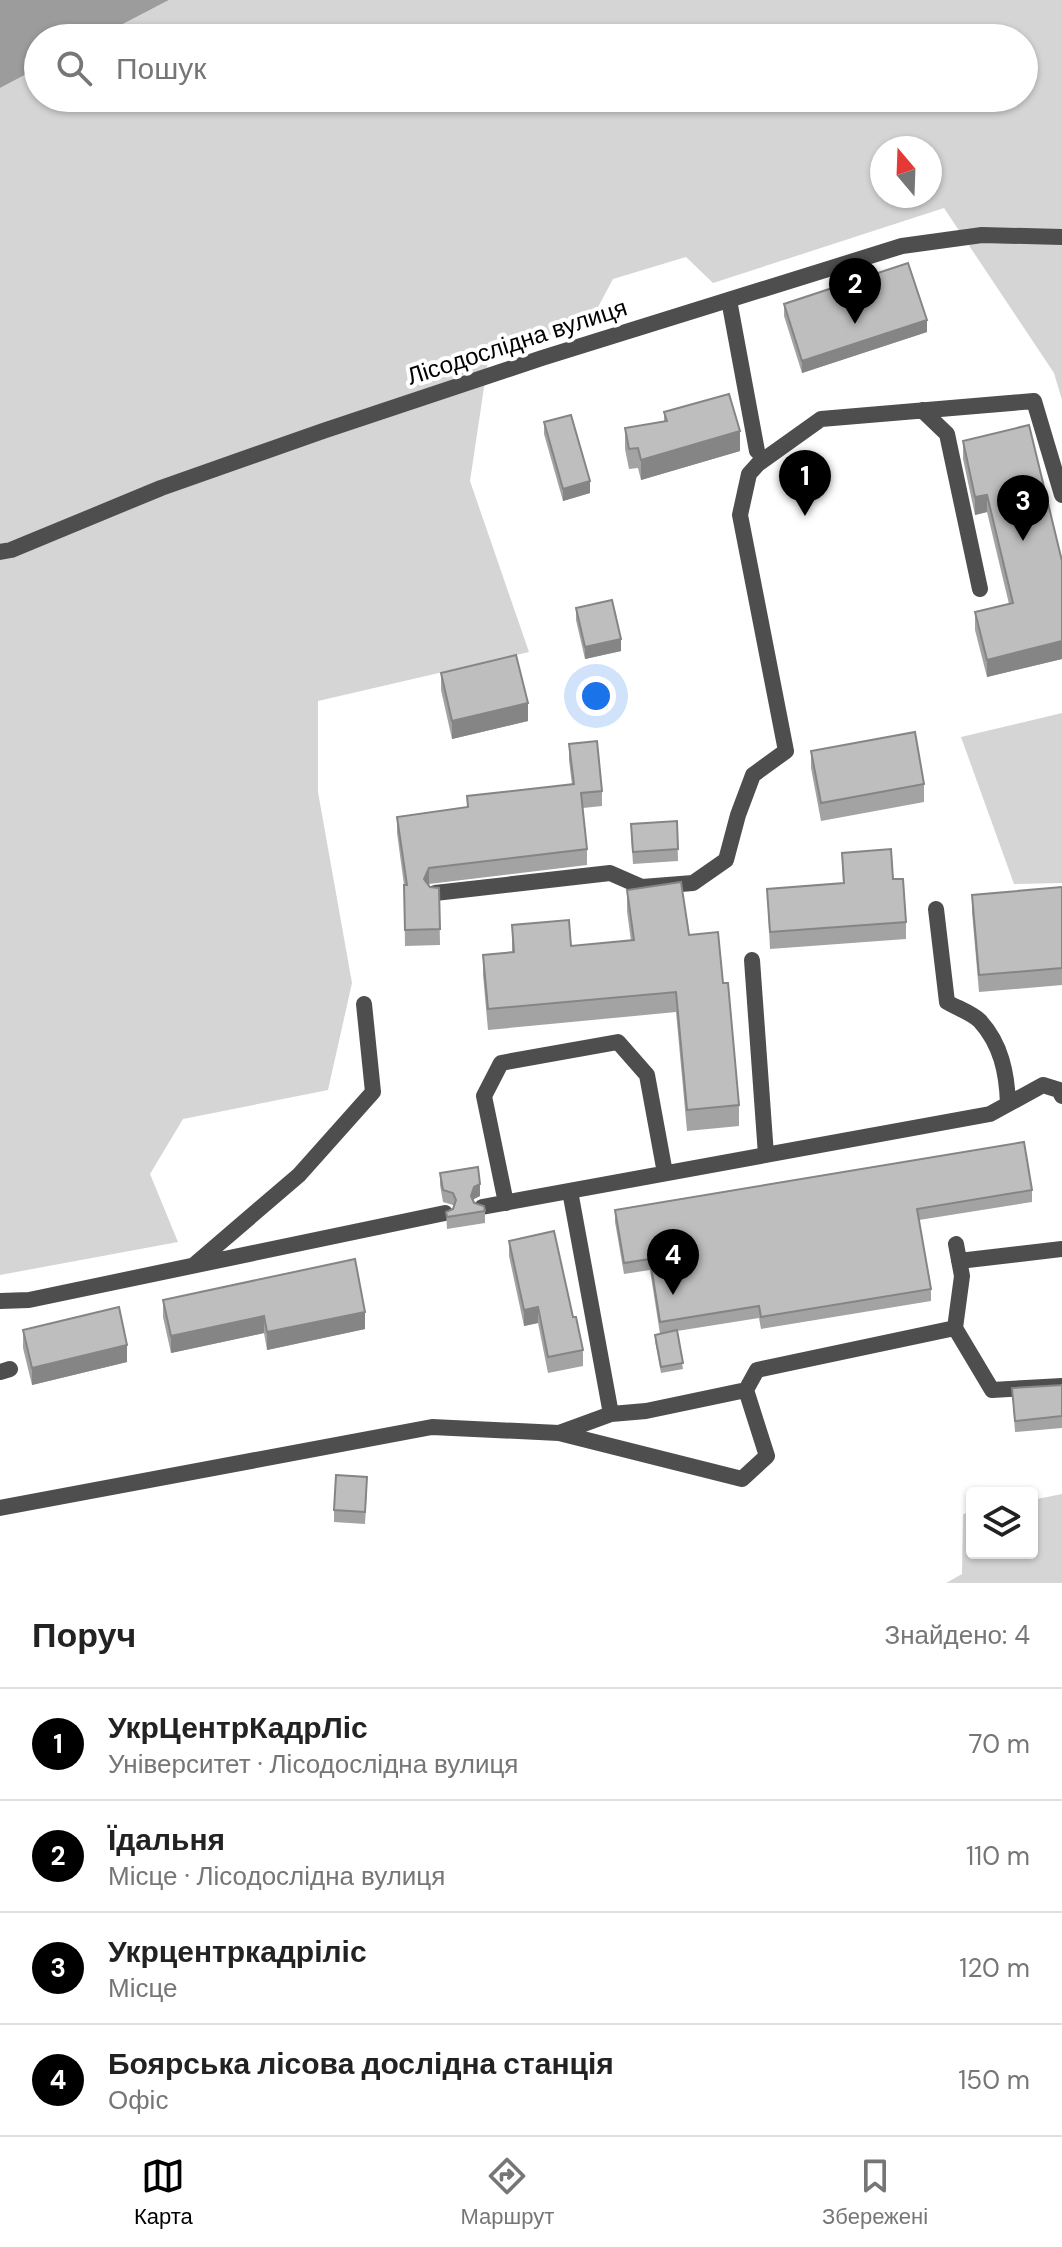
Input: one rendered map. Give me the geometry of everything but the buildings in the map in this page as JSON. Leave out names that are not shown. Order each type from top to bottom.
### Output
[{"type":"street","name":"Лісодослідна вулиця","points":[[0,552],[161,488],[323,431],[542,358],[916,243],[982,235],[1062,237]]},
{"type":"street","points":[[729,300],[757,451]]},
{"type":"street","points":[[435,893],[610,873],[642,887],[693,883],[726,860],[753,775],[786,751],[740,515],[749,474],[758,464],[821,419],[1034,401],[1062,495]]},
{"type":"street","points":[[922,410],[947,434],[980,589]]},
{"type":"street","points":[[936,909],[947,1002],[978,1019],[996,1045],[1007,1075],[1008,1104]]},
{"type":"street","points":[[752,960],[766,1155]]},
{"type":"street","points":[[192,1266],[299,1175],[373,1092],[364,1004]]},
{"type":"street","points":[[506,1203],[484,1096],[501,1063],[618,1042],[647,1075],[665,1173]]},
{"type":"street","points":[[482,1207],[990,1114],[1043,1085],[1059,1090],[1062,1096]]},
{"type":"street","points":[[570,1191],[611,1414]]},
{"type":"street","points":[[0,1301],[29,1300],[445,1213]]},
{"type":"street","points":[[1062,1249],[958,1252],[962,1276],[955,1328],[992,1390],[1062,1386]]},
{"type":"street","points":[[0,1508],[432,1427],[559,1433],[742,1479],[767,1456],[746,1390],[757,1370],[955,1328]]},
{"type":"street","points":[[559,1433],[611,1414],[646,1411],[746,1390]]},
{"type":"shaded area","points":[[0,0],[169,0],[123,24],[24,24],[24,75],[0,88]]},
{"type":"shaded area","points":[[169,0],[1062,0],[1062,400],[1054,373],[944,208],[713,283],[686,257],[613,279],[589,324],[489,354],[470,481],[529,652],[318,701],[318,792],[352,983],[328,1090],[183,1119],[150,1174],[178,1242],[0,1275],[0,88],[24,75],[24,112],[1038,112],[1038,24],[123,24]]},
{"type":"shaded area","points":[[1062,713],[1062,883],[1014,884],[961,737]]},
{"type":"shaded area","points":[[1062,1494],[1062,1583],[946,1583],[962,1574],[963,1514],[966,1513],[966,1559],[1038,1559],[1038,1499]]},
{"type":"place","name":"Їдальня","points":[[855,324]]},
{"type":"place","name":"УкрЦентрКадрЛіс","points":[[805,516]]},
{"type":"place","name":"Укрцентркадріліс","points":[[1023,541]]},
{"type":"place","name":"Боярська лісова дослідна станція","points":[[673,1295]]}]
